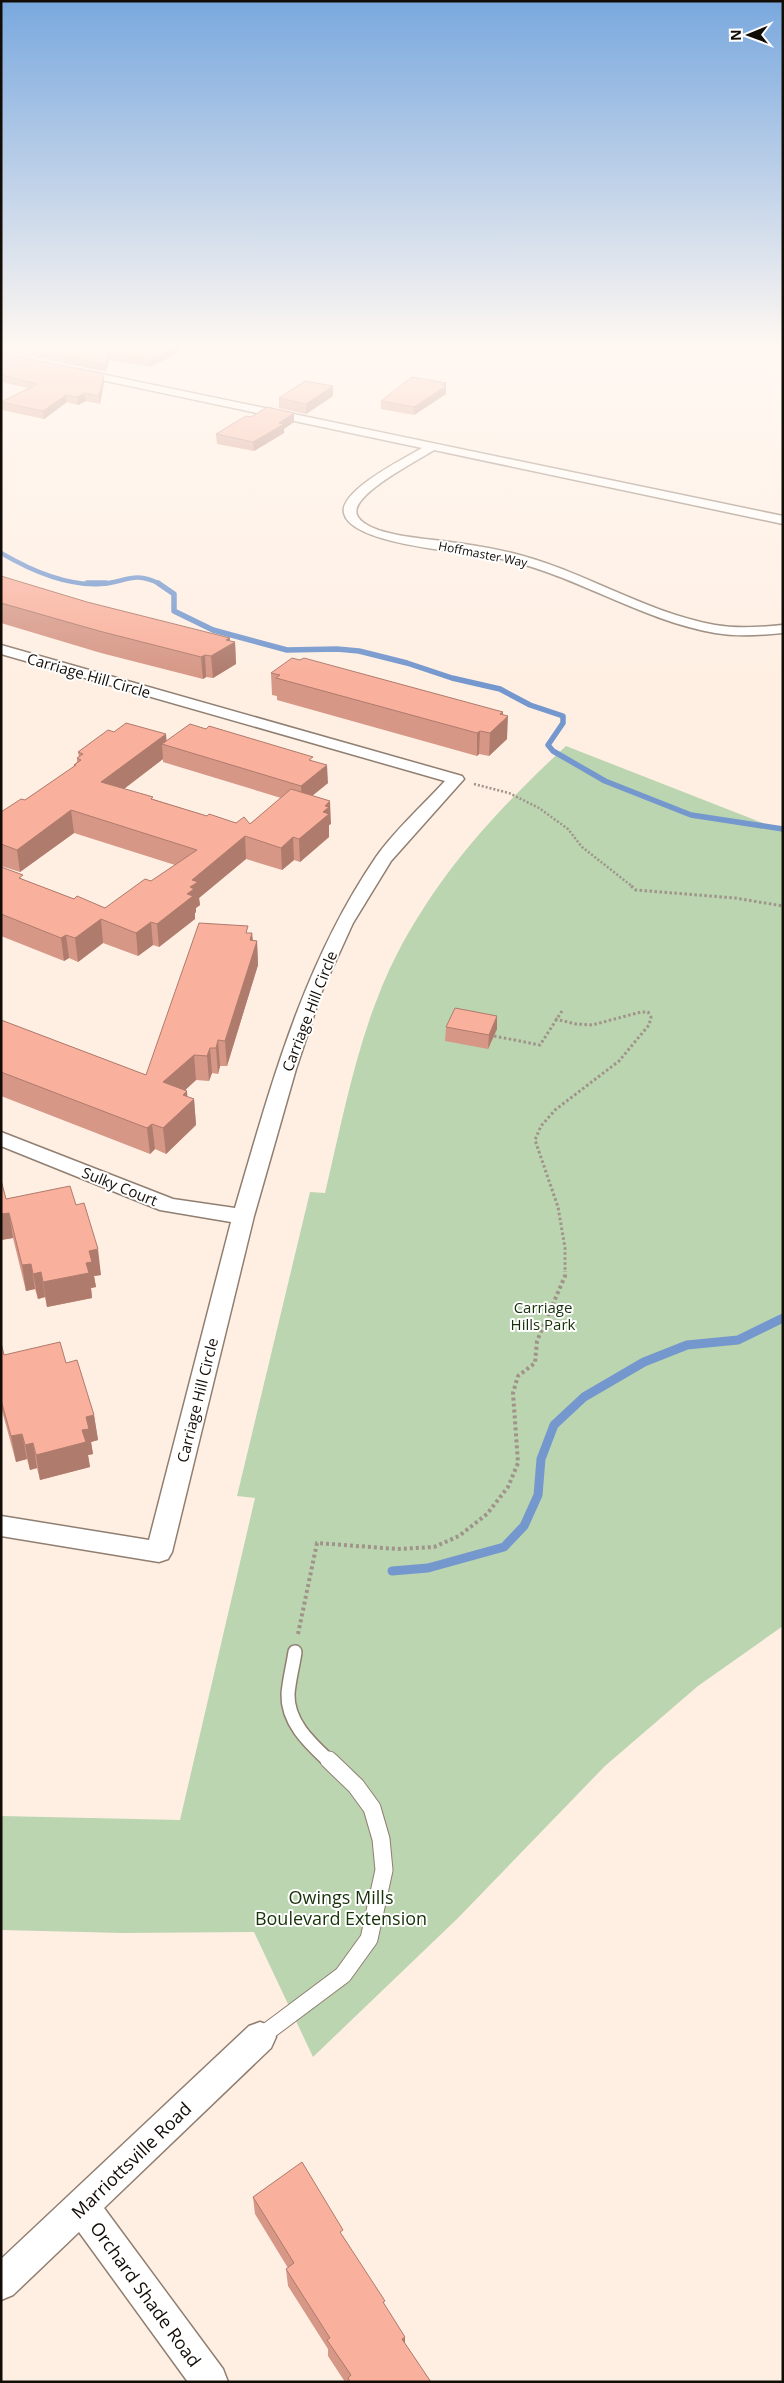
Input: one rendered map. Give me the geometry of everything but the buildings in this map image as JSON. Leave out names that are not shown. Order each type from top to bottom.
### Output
[{"type":"street","name":"Hoffmaster Way","points":[[416,457],[364,490],[352,500],[350,511],[353,519],[362,528],[393,538],[504,556],[536,564],[697,627],[736,632],[783,629]]},
{"type":"street","points":[[487,457],[783,520]]},
{"type":"street","name":"Carriage Hill Circle","points":[[1,649],[456,779],[384,858],[344,923],[313,991],[286,1069],[243,1216],[159,1552],[1,1526]]},
{"type":"street","name":"Sulky Court","points":[[1,1138],[168,1205],[243,1216]]},
{"type":"street","name":"Marriottsville Road","points":[[1,2283],[260,2037]]},
{"type":"street","name":"Orchard Shade Road","points":[[82,2207],[210,2382]]},
{"type":"lane","points":[[260,2037],[343,1976],[370,1939],[384,1870],[382,1839],[372,1808],[356,1786],[307,1740],[293,1718],[288,1696],[294,1652]]},
{"type":"path","points":[[456,779],[509,793],[539,808],[568,829],[590,853],[636,890],[735,898],[783,906]]},
{"type":"path","points":[[494,1036],[540,1045],[555,1019],[562,1011]]},
{"type":"path","points":[[294,1652],[317,1543],[397,1549],[434,1547],[459,1536],[486,1514],[508,1487],[518,1463],[513,1393],[518,1376],[534,1363],[537,1342],[565,1276],[565,1248],[558,1207],[535,1140],[541,1126],[555,1110],[619,1061],[649,1025],[651,1017],[648,1012],[639,1012],[597,1025],[579,1025],[555,1019]]},
{"type":"green space","name":"Carriage Hills Park","points":[[566,746],[783,831],[783,1626],[698,1686],[605,1766],[458,1918],[313,2057],[254,1932],[123,1933],[1,1930],[1,1816],[180,1820],[255,1498],[237,1496],[310,1192],[325,1193],[354,1071],[372,1011],[397,954],[432,895],[472,842],[494,817]]},
{"type":"waterway","points":[[1,553],[36,571],[61,580],[100,584],[129,578],[142,578],[159,583]]},
{"type":"waterway","points":[[87,583],[106,583]]},
{"type":"waterway","points":[[159,583],[174,594],[174,611],[213,630],[287,650],[337,649],[359,651],[407,663],[452,678],[500,689],[530,705],[563,716],[563,723],[548,745],[553,751],[605,781],[691,815],[783,829]]},
{"type":"waterway","points":[[392,1571],[428,1568],[504,1547],[524,1526],[538,1495],[541,1459],[554,1425],[584,1397],[644,1362],[687,1345],[738,1340],[783,1318]]},
{"type":"park label","name":"Owings Mills Boulevard Extension","points":[[341,1907]]}]
